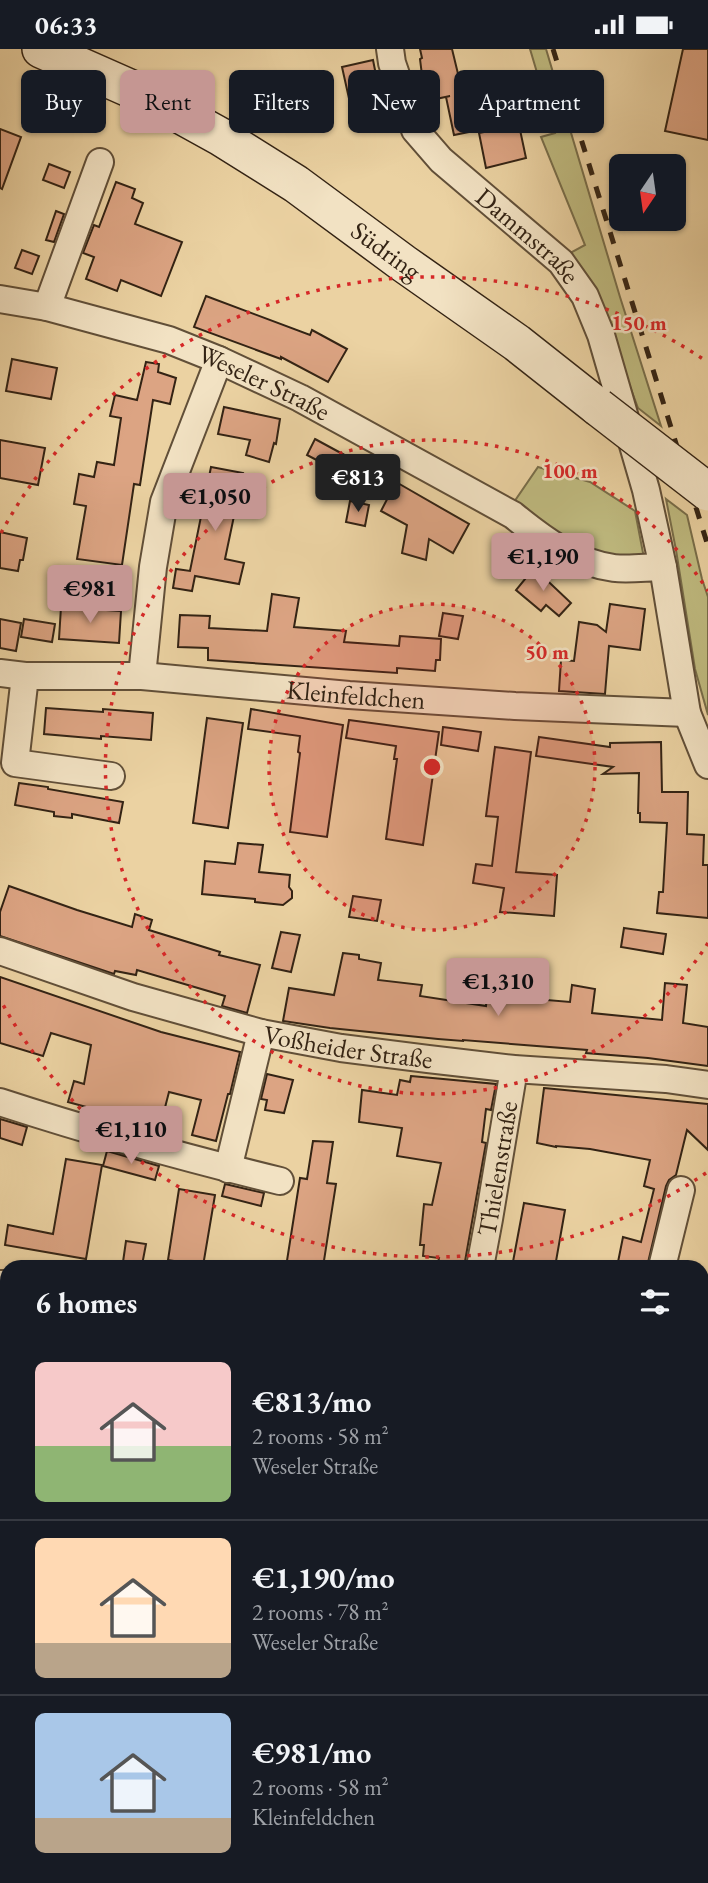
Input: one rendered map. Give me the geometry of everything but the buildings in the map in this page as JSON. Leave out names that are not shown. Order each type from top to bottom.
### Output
[{"type":"main road","name":"Südring","points":[[41,49],[145,95],[221,137],[285,178],[517,343],[708,492]]},
{"type":"street","name":"Dammstraße","points":[[390,49],[392,63],[415,130],[441,160],[561,262],[585,296],[601,335],[646,490],[663,567]]},
{"type":"street","points":[[47,307],[100,163]]},
{"type":"street","name":"Weseler Straße","points":[[0,299],[47,307],[169,340],[219,360],[300,398],[513,515],[540,537],[574,558],[616,569],[663,567]]},
{"type":"street","points":[[142,676],[153,567],[164,502],[219,360]]},
{"type":"street","points":[[663,567],[687,713],[708,765]]},
{"type":"street","name":"Kleinfeldchen","points":[[111,776],[15,763],[13,674],[142,676],[349,695],[515,706],[687,713]]},
{"type":"street","name":"Voßheider Straße","points":[[0,951],[133,997],[261,1033],[341,1048],[514,1069],[666,1079],[708,1085]]},
{"type":"street","points":[[228,1169],[261,1033]]},
{"type":"street","name":"Thielenstraße","points":[[481,1260],[514,1069]]},
{"type":"street","points":[[0,1102],[228,1169],[280,1181]]},
{"type":"street","points":[[664,1260],[681,1190]]},
{"type":"shaded area","points":[[530,49],[546,49],[552,70],[536,70]]},
{"type":"shaded area","points":[[555,133],[571,133],[661,426],[638,408],[594,289],[570,253],[585,245],[541,137]]},
{"type":"shaded area","points":[[538,467],[590,482],[635,511],[644,558],[619,558],[578,547],[512,505]]},
{"type":"shaded area","points":[[666,499],[687,515],[708,597],[708,715],[695,669]]},
{"type":"railway","points":[[553,49],[708,546]]}]
